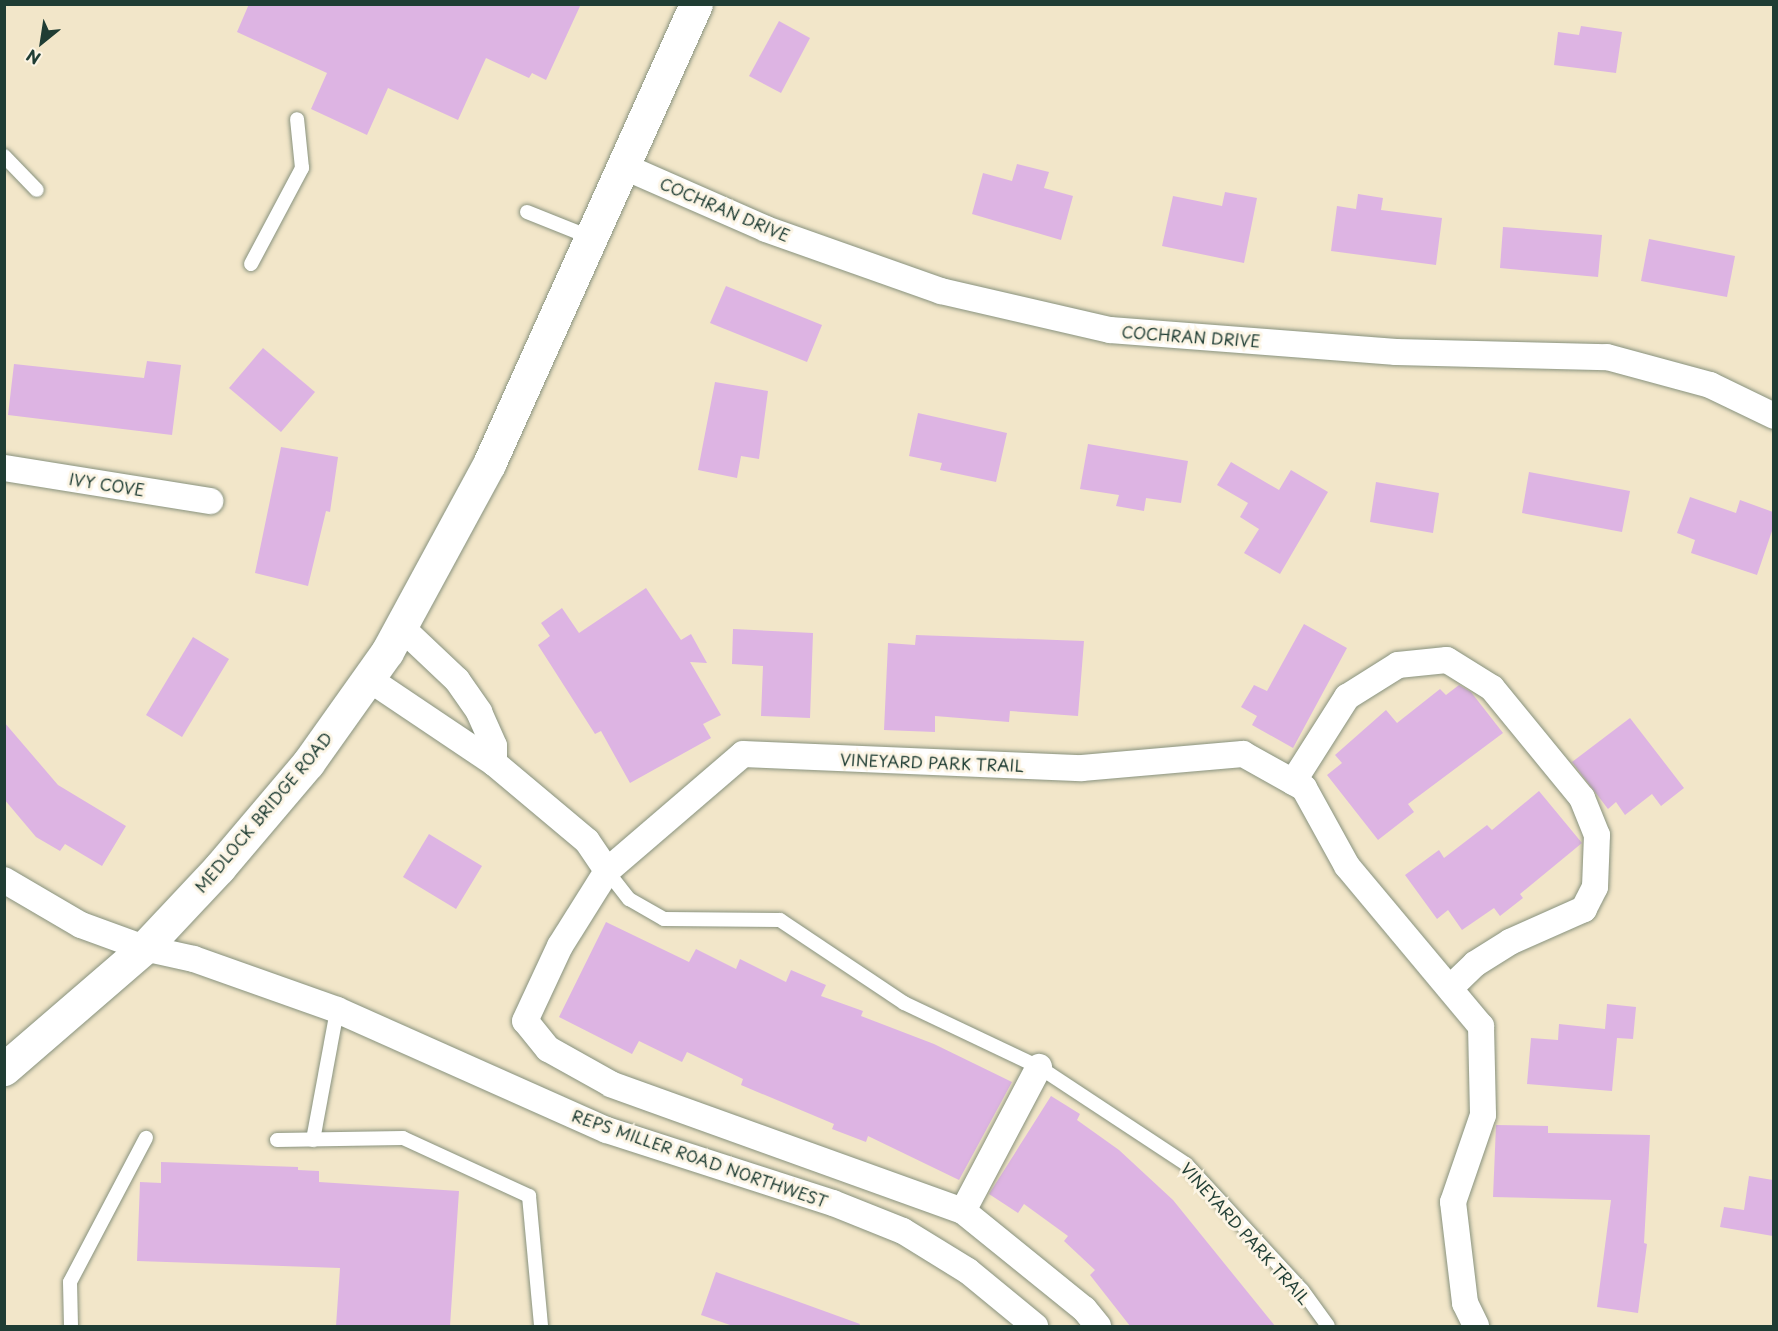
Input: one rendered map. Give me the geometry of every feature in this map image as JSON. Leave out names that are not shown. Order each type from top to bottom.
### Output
[{"type":"street","name":"MEDLOCK BRIDGE ROAD","points":[[4,1069],[144,948],[301,772],[369,679],[402,628],[489,464],[625,167],[696,4]]},
{"type":"street","name":"COCHRAN DRIVE","points":[[625,167],[766,229],[941,291],[1110,330],[1396,352],[1607,357],[1710,385],[1773,416]]},
{"type":"street","name":"IVY COVE","points":[[4,468],[210,501]]},
{"type":"street","points":[[402,628],[457,680],[479,712],[494,746],[494,764]]},
{"type":"street","points":[[1293,782],[1347,697],[1398,665],[1447,660],[1492,688],[1582,798],[1597,835],[1595,887],[1584,909],[1510,942],[1475,964],[1451,987]]},
{"type":"street","name":"VINEYARD PARK TRAIL","points":[[369,679],[494,764],[587,841],[607,871]]},
{"type":"street","name":"VINEYARD PARK TRAIL","points":[[1098,1326],[1084,1309],[963,1211],[682,1112],[611,1084],[548,1049],[525,1021],[560,946],[607,871],[743,754],[1082,768],[1243,754],[1304,788],[1347,866],[1451,987],[1481,1026],[1483,1115],[1453,1202],[1464,1302],[1476,1326]]},
{"type":"street","name":"REPS MILLER ROAD NORTHWEST","points":[[4,880],[81,925],[144,948],[194,958],[337,1010],[607,1130],[833,1203],[903,1231],[968,1271],[1035,1326]]},
{"type":"street","points":[[963,1211],[1039,1066]]},
{"type":"lane","points":[[251,264],[302,168],[297,119]]},
{"type":"lane","points":[[4,156],[37,190]]},
{"type":"lane","points":[[527,212],[592,238]]},
{"type":"lane","name":"VINEYARD PARK TRAIL","points":[[607,871],[629,898],[664,919],[780,920],[904,1003],[1039,1066],[1186,1164],[1302,1290],[1328,1326]]},
{"type":"lane","points":[[313,1140],[337,1010]]},
{"type":"lane","points":[[71,1326],[70,1282],[146,1138]]},
{"type":"lane","points":[[277,1140],[403,1138],[529,1196],[541,1326]]},
{"type":"building","points":[[249,4],[581,4],[546,80],[532,73],[529,78],[486,58],[458,120],[388,88],[367,135],[311,109],[327,73],[237,32]]},
{"type":"building","points":[[779,21],[810,38],[781,93],[749,76]]},
{"type":"building","points":[[1581,26],[1622,32],[1616,73],[1554,65],[1558,32],[1579,35]]},
{"type":"building","points":[[1017,164],[1049,172],[1044,188],[1073,196],[1061,240],[972,214],[983,173],[1012,181]]},
{"type":"building","points":[[1225,192],[1257,198],[1244,263],[1162,246],[1173,196],[1222,206]]},
{"type":"building","points":[[1358,194],[1383,198],[1381,210],[1442,218],[1436,265],[1331,251],[1337,206],[1356,209]]},
{"type":"building","points":[[1503,227],[1602,235],[1598,277],[1500,268]]},
{"type":"building","points":[[1649,239],[1735,256],[1727,297],[1641,281]]},
{"type":"building","points":[[726,286],[822,325],[807,362],[710,323]]},
{"type":"building","points":[[263,348],[315,392],[281,432],[229,388]]},
{"type":"building","points":[[147,361],[181,365],[172,435],[8,415],[14,364],[144,378]]},
{"type":"building","points":[[715,382],[768,391],[759,459],[741,456],[737,478],[698,470]]},
{"type":"building","points":[[918,413],[1007,433],[996,482],[940,470],[942,463],[909,456]]},
{"type":"building","points":[[1088,444],[1188,461],[1181,503],[1146,498],[1144,511],[1116,506],[1119,495],[1080,489]]},
{"type":"building","points":[[281,447],[338,457],[330,512],[326,511],[308,586],[255,573]]},
{"type":"building","points":[[1231,462],[1279,490],[1291,470],[1328,492],[1280,574],[1244,553],[1259,529],[1240,517],[1248,503],[1217,485]]},
{"type":"building","points":[[1529,472],[1630,491],[1622,532],[1522,513]]},
{"type":"building","points":[[1376,482],[1439,493],[1433,533],[1370,522]]},
{"type":"building","points":[[1690,497],[1736,513],[1740,500],[1773,512],[1773,528],[1757,575],[1691,553],[1695,540],[1677,533]]},
{"type":"building","points":[[646,588],[681,640],[691,634],[707,663],[690,662],[721,715],[703,724],[711,738],[630,783],[601,731],[595,734],[538,645],[550,636],[541,623],[562,608],[579,633]]},
{"type":"building","points":[[1304,624],[1347,648],[1293,748],[1252,725],[1257,716],[1241,707],[1254,685],[1267,691]]},
{"type":"building","points":[[733,629],[813,633],[810,718],[761,716],[763,666],[732,664]]},
{"type":"building","points":[[916,635],[1084,641],[1078,716],[1010,711],[1009,722],[935,716],[935,732],[884,730],[888,643],[915,645]]},
{"type":"building","points":[[193,637],[229,659],[182,737],[146,715]]},
{"type":"building","points":[[1459,685],[1471,692],[1503,733],[1408,804],[1414,812],[1378,840],[1327,775],[1342,763],[1335,755],[1386,710],[1397,723],[1440,689],[1446,695]]},
{"type":"building","points":[[1630,718],[1684,788],[1661,806],[1652,794],[1625,815],[1616,802],[1608,809],[1572,762]]},
{"type":"building","points":[[4,722],[58,785],[126,826],[102,866],[65,844],[60,851],[36,837],[4,799]]},
{"type":"building","points":[[1539,791],[1582,843],[1520,894],[1523,898],[1500,916],[1494,908],[1462,930],[1448,910],[1437,919],[1405,875],[1439,850],[1444,858],[1487,825],[1492,830]]},
{"type":"building","points":[[429,834],[482,866],[456,909],[403,877]]},
{"type":"building","points":[[606,922],[689,962],[696,949],[736,969],[740,959],[786,982],[791,970],[826,985],[821,996],[863,1011],[861,1016],[934,1044],[1012,1082],[959,1180],[868,1136],[866,1142],[832,1129],[834,1124],[741,1085],[743,1079],[687,1052],[682,1062],[639,1041],[632,1054],[559,1017]]},
{"type":"building","points":[[1607,1004],[1636,1007],[1633,1039],[1617,1038],[1612,1091],[1527,1084],[1531,1038],[1558,1040],[1559,1024],[1605,1029]]},
{"type":"building","points":[[1051,1096],[1080,1114],[1077,1120],[1119,1150],[1173,1200],[1275,1326],[1130,1326],[1090,1275],[1095,1270],[1064,1241],[1068,1236],[1024,1204],[1018,1213],[989,1194]]},
{"type":"building","points":[[1496,1125],[1548,1126],[1548,1133],[1650,1135],[1644,1243],[1647,1244],[1638,1313],[1597,1307],[1611,1200],[1493,1197]]},
{"type":"building","points":[[161,1162],[298,1167],[298,1170],[319,1171],[319,1182],[459,1191],[450,1326],[336,1326],[340,1268],[137,1261],[140,1182],[161,1183]]},
{"type":"building","points":[[1749,1176],[1773,1180],[1773,1236],[1720,1227],[1724,1207],[1744,1210]]},
{"type":"building","points":[[716,1272],[860,1324],[859,1326],[733,1326],[701,1315]]}]
